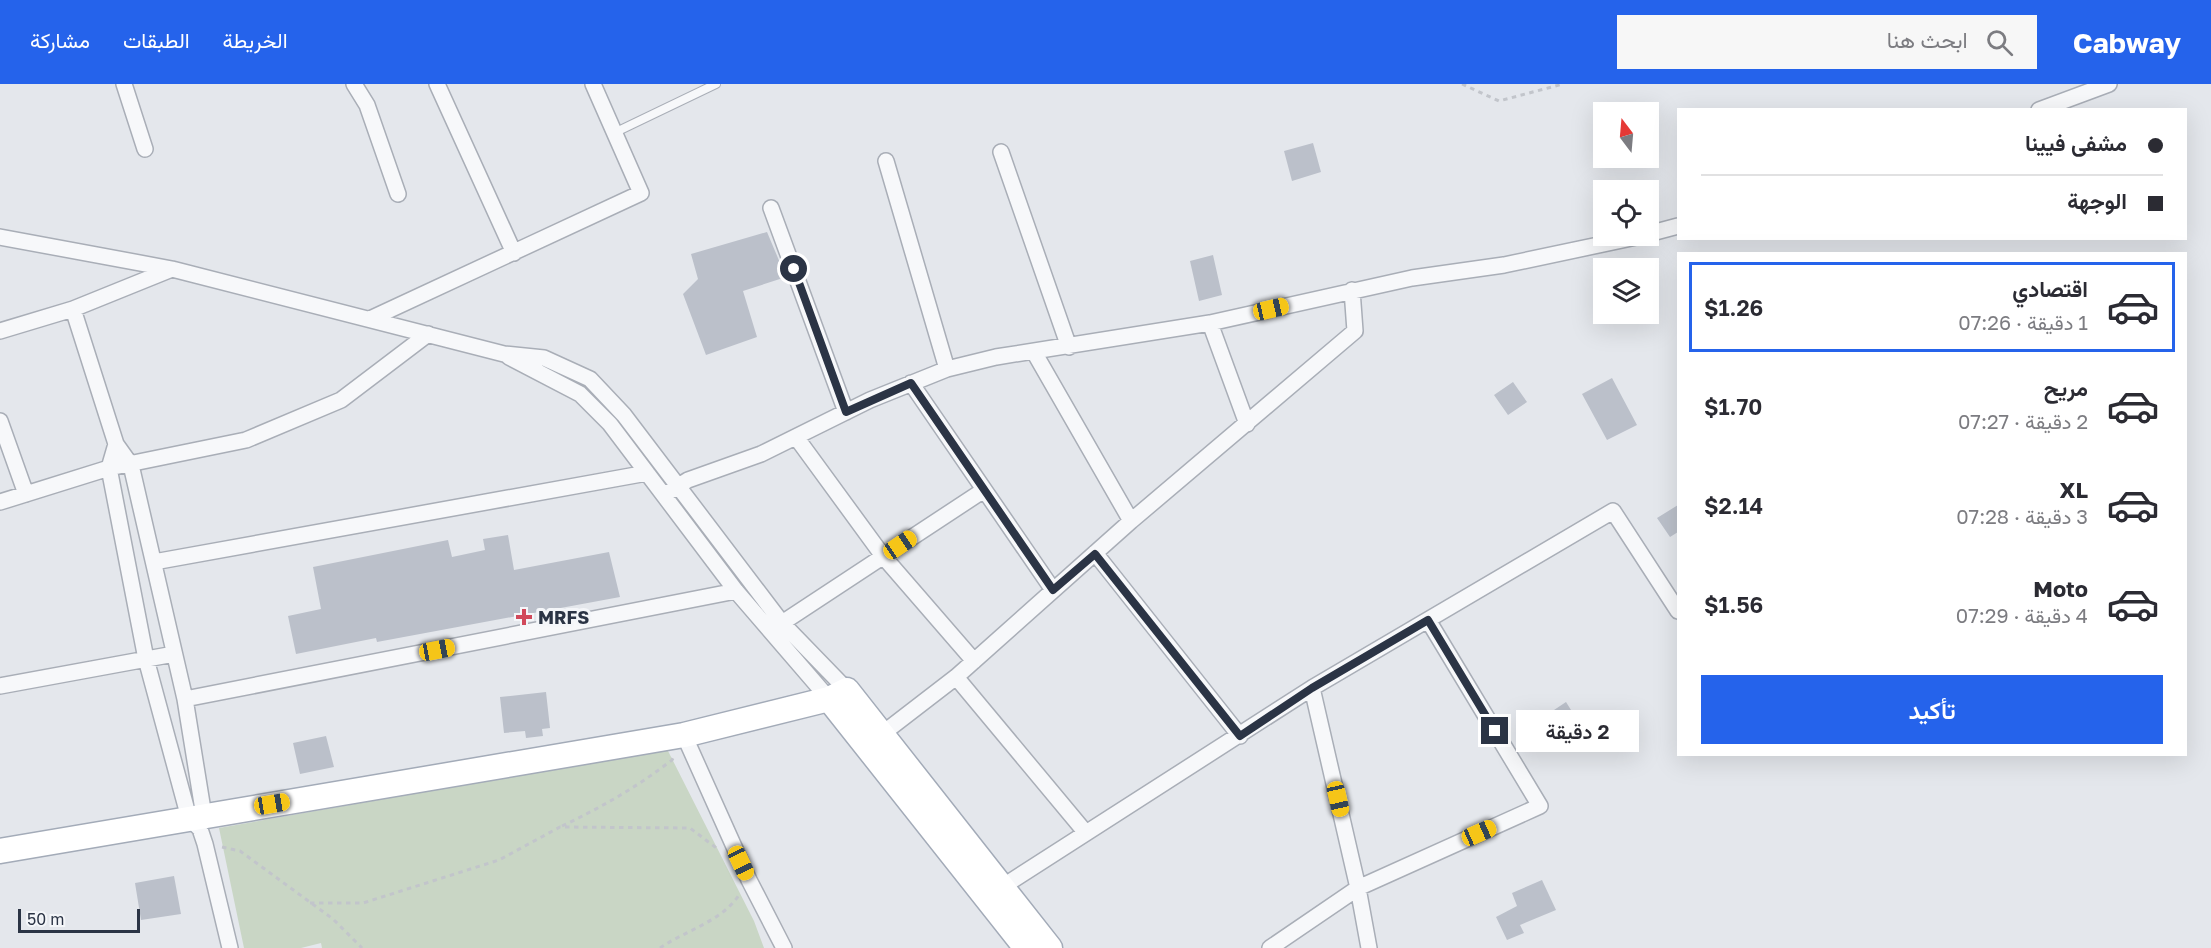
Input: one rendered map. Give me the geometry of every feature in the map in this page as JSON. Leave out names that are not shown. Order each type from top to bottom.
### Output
[{"type":"main road","points":[[838,694],[882,734],[1050,948]]},
{"type":"main road","points":[[0,851],[199,827],[684,735],[838,694]]},
{"type":"main road","points":[[838,694],[1026,948]]},
{"type":"street","points":[[354,84],[367,105],[398,194]]},
{"type":"street","points":[[437,84],[514,253]]},
{"type":"street","points":[[370,319],[641,193],[593,84]]},
{"type":"street","points":[[2044,108],[2109,84]]},
{"type":"street","points":[[128,86],[145,149]]},
{"type":"street","points":[[1001,152],[1069,347]]},
{"type":"street","points":[[886,161],[947,369]]},
{"type":"street","points":[[771,208],[846,412]]},
{"type":"street","points":[[1659,231],[1677,226]]},
{"type":"street","points":[[0,237],[172,269],[504,354],[544,358],[590,379],[624,415],[838,694]]},
{"type":"street","points":[[664,495],[678,486],[736,465],[846,412],[947,369],[996,357],[1210,323],[1352,290],[1412,278],[1504,265],[1594,246]]},
{"type":"street","points":[[0,331],[73,309],[172,269]]},
{"type":"street","points":[[882,734],[974,661],[1131,521],[1355,331],[1352,290]]},
{"type":"street","points":[[73,309],[116,444],[131,465],[185,699],[199,827]]},
{"type":"street","points":[[1210,323],[1247,424]]},
{"type":"street","points":[[0,502],[109,468],[246,440],[341,400],[428,334]]},
{"type":"street","points":[[1034,352],[1131,521]]},
{"type":"street","points":[[504,354],[580,394],[610,424],[735,591],[838,694]]},
{"type":"street","points":[[911,383],[1053,590]]},
{"type":"street","points":[[0,421],[26,494]]},
{"type":"street","points":[[796,437],[883,556],[974,661]]},
{"type":"street","points":[[116,444],[109,468],[146,659],[199,827],[230,948]]},
{"type":"street","points":[[154,562],[647,473]]},
{"type":"street","points":[[782,623],[984,490]]},
{"type":"street","points":[[1002,887],[1312,688],[1613,512],[1677,609]]},
{"type":"street","points":[[1095,554],[1240,736]]},
{"type":"street","points":[[185,699],[735,591]]},
{"type":"street","points":[[1270,948],[1358,888],[1540,806],[1428,620]]},
{"type":"street","points":[[0,686],[174,654]]},
{"type":"street","points":[[956,676],[1086,833]]},
{"type":"street","points":[[1312,688],[1358,888],[1369,948]]},
{"type":"street","points":[[684,735],[749,880],[784,948]]},
{"type":"lane","points":[[616,132],[716,84]]},
{"type":"path","points":[[1462,84],[1499,101],[1563,84]]},
{"type":"path","points":[[310,903],[363,903],[499,860],[609,804],[672,760],[684,735]]},
{"type":"path","points":[[199,827],[240,851],[333,919],[362,948]]},
{"type":"path","points":[[560,827],[690,828],[725,855]]},
{"type":"path","points":[[660,948],[685,932],[713,920],[737,898],[749,880]]},
{"type":"green space","points":[[667,749],[754,921],[764,948],[322,948],[321,943],[301,948],[244,948],[219,828]]},
{"type":"building","points":[[1313,143],[1321,172],[1292,181],[1284,151]]},
{"type":"building","points":[[767,232],[786,277],[743,291],[757,337],[706,355],[683,294],[698,279],[691,254]]},
{"type":"building","points":[[1213,255],[1222,295],[1199,301],[1190,261]]},
{"type":"building","points":[[1612,378],[1637,425],[1607,440],[1582,394]]},
{"type":"building","points":[[1513,382],[1527,402],[1508,415],[1494,395]]},
{"type":"building","points":[[1677,506],[1677,533],[1670,537],[1657,518]]},
{"type":"building","points":[[508,535],[514,570],[609,552],[620,597],[377,642],[376,638],[296,654],[288,616],[321,609],[313,567],[448,540],[452,557],[485,550],[483,539]]},
{"type":"building","points":[[546,692],[550,728],[542,729],[543,736],[526,738],[525,731],[504,733],[500,697]]},
{"type":"building","points":[[1566,702],[1581,726],[1564,738],[1548,714]]},
{"type":"building","points":[[326,736],[334,767],[300,774],[293,743]]},
{"type":"building","points":[[174,876],[181,914],[141,920],[135,883]]},
{"type":"building","points":[[1542,880],[1556,910],[1520,925],[1524,933],[1507,940],[1496,917],[1517,906],[1512,893]]},
{"type":"place","name":"MRFS","points":[[524,617]]},
{"type":"route","points":[[794,269],[846,412],[911,383],[1053,590],[1095,554],[1240,736],[1312,688],[1428,620],[1495,731]]}]
